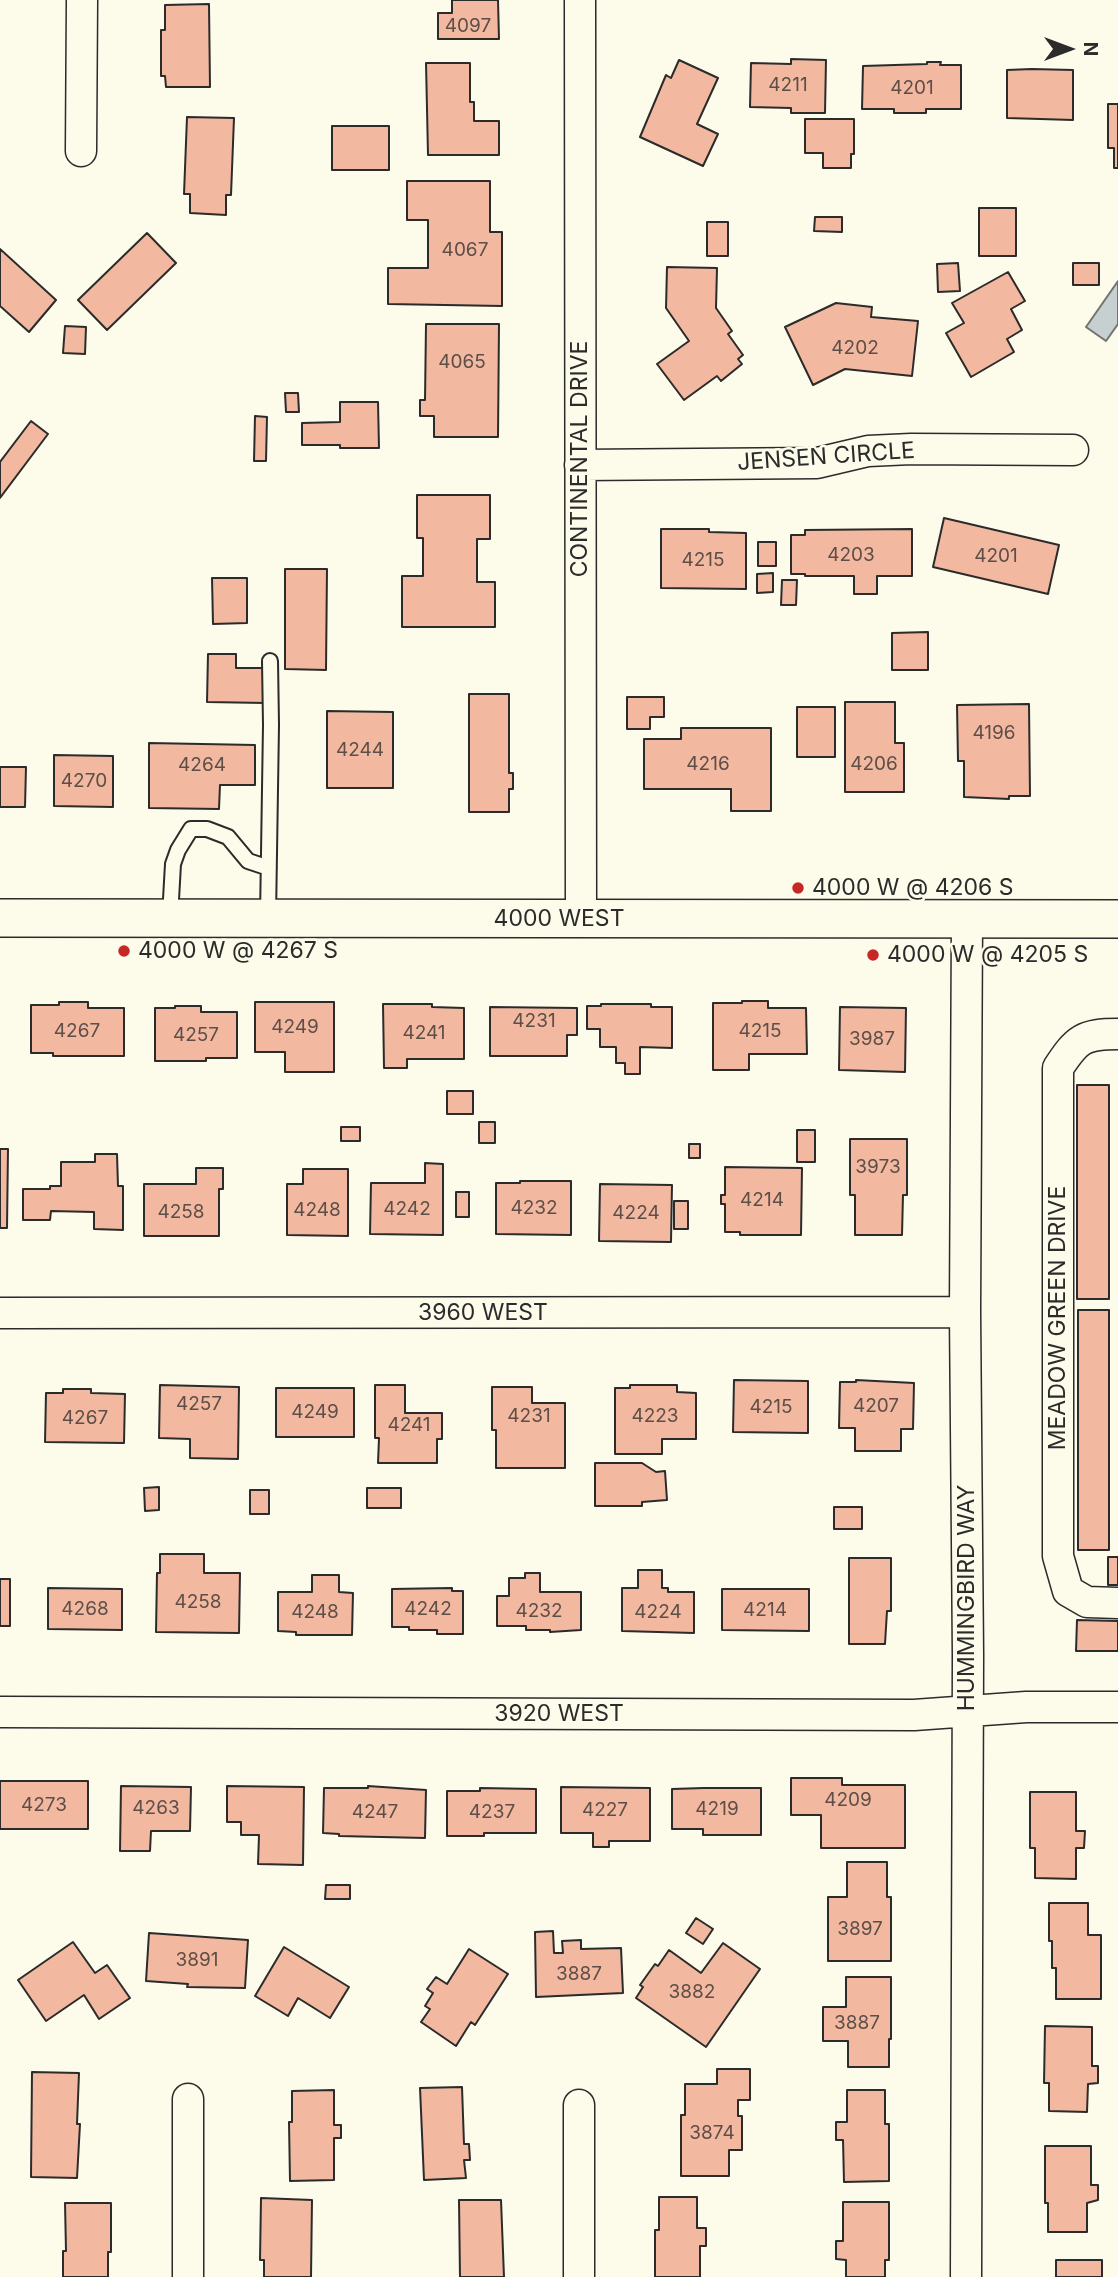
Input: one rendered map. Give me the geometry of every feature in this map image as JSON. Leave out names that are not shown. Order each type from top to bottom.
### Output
[{"type":"street","points":[[81,151],[82,0]]},
{"type":"street","name":"CONTINENTAL DRIVE","points":[[580,0],[580,919]]},
{"type":"street","name":"JENSEN CIRCLE","points":[[580,466],[817,463],[868,451],[911,449],[1073,450]]},
{"type":"street","name":"4000 WEST","points":[[0,918],[1118,919]]},
{"type":"street","name":"HUMMINGBIRD WAY","points":[[966,2277],[967,919]]},
{"type":"street","name":"MEADOW GREEN DRIVE","points":[[1118,1034],[1092,1034],[1071,1048],[1058,1068],[1058,1556],[1068,1591],[1087,1602],[1118,1603]]},
{"type":"street","name":"3960 WEST","points":[[0,1313],[965,1312]]},
{"type":"street","name":"3920 WEST","points":[[0,1712],[914,1715],[1026,1707],[1118,1707]]},
{"type":"street","points":[[188,2099],[188,2277]]},
{"type":"street","points":[[579,2105],[579,2277]]},
{"type":"lane","points":[[268,918],[270,662]]},
{"type":"lane","points":[[170,918],[173,864],[191,829],[207,829],[228,837],[248,861],[269,868]]},
{"type":"shaded area","points":[[1118,281],[1118,324],[1106,341],[1086,327]]},
{"type":"building","points":[[452,0],[498,0],[499,39],[438,39],[438,13],[452,13]]},
{"type":"building","points":[[209,4],[210,87],[166,87],[165,76],[161,76],[161,30],[165,30],[165,5]]},
{"type":"building","points":[[791,59],[826,60],[825,113],[791,113],[791,108],[750,107],[751,63],[791,64]]},
{"type":"building","points":[[679,60],[718,78],[697,124],[718,134],[703,166],[640,137],[666,75],[671,78]]},
{"type":"building","points":[[927,62],[961,65],[961,109],[894,113],[894,109],[862,109],[863,66]]},
{"type":"building","points":[[426,63],[470,63],[470,102],[474,102],[474,121],[499,121],[499,155],[428,155]]},
{"type":"building","points":[[1007,70],[1073,70],[1073,120],[1007,118]]},
{"type":"building","points":[[1108,104],[1118,104],[1118,168],[1114,168],[1114,148],[1108,148]]},
{"type":"building","points":[[187,117],[234,118],[231,195],[226,195],[226,215],[190,213],[190,194],[184,194]]},
{"type":"building","points":[[805,119],[854,119],[854,154],[851,154],[851,168],[823,168],[823,153],[805,153]]},
{"type":"building","points":[[332,126],[389,126],[389,170],[332,170]]},
{"type":"building","points":[[407,181],[490,181],[490,232],[502,232],[502,306],[388,304],[388,268],[428,268],[428,220],[407,220]]},
{"type":"building","points":[[979,208],[1016,208],[1016,256],[979,256]]},
{"type":"building","points":[[815,217],[842,217],[842,232],[814,231]]},
{"type":"building","points":[[707,222],[728,222],[728,256],[707,256]]},
{"type":"building","points":[[147,233],[176,263],[107,330],[78,300]]},
{"type":"building","points":[[0,249],[56,300],[29,332],[0,306]]},
{"type":"building","points":[[958,263],[960,291],[938,292],[937,264]]},
{"type":"building","points":[[1073,263],[1099,263],[1099,285],[1073,285]]},
{"type":"building","points":[[667,267],[717,268],[716,308],[732,331],[728,334],[743,355],[738,359],[742,364],[721,381],[717,376],[684,400],[657,364],[689,341],[666,308]]},
{"type":"building","points":[[1008,272],[1025,301],[1011,309],[1022,330],[1007,339],[1014,352],[971,377],[946,333],[964,323],[952,303]]},
{"type":"building","points":[[836,303],[872,307],[871,317],[918,321],[912,376],[845,369],[813,385],[785,327]]},
{"type":"building","points":[[426,324],[499,324],[498,437],[434,437],[434,416],[420,416],[420,400],[425,400]]},
{"type":"building","points":[[65,326],[86,327],[85,354],[63,353]]},
{"type":"building","points":[[285,393],[298,393],[299,412],[286,412]]},
{"type":"building","points":[[340,402],[378,402],[379,448],[302,445],[302,423],[340,422]]},
{"type":"building","points":[[255,416],[267,417],[266,461],[254,461]]},
{"type":"building","points":[[31,421],[48,434],[0,498],[0,462]]},
{"type":"building","points":[[417,495],[490,495],[490,539],[477,539],[477,582],[495,582],[495,627],[402,627],[402,576],[423,576],[423,538],[417,538]]},
{"type":"building","points":[[944,518],[1059,545],[1048,594],[933,567]]},
{"type":"building","points":[[661,529],[709,529],[709,532],[746,533],[746,589],[661,588]]},
{"type":"building","points":[[912,529],[912,576],[877,576],[877,594],[854,594],[854,576],[791,574],[791,535],[805,535],[805,530]]},
{"type":"building","points":[[758,542],[776,542],[776,566],[758,566]]},
{"type":"building","points":[[285,569],[327,569],[326,670],[285,669]]},
{"type":"building","points":[[773,573],[773,592],[757,593],[757,574]]},
{"type":"building","points":[[212,578],[247,578],[247,623],[213,624]]},
{"type":"building","points":[[782,580],[797,580],[796,605],[781,605]]},
{"type":"building","points":[[928,632],[928,670],[892,670],[892,633]]},
{"type":"building","points":[[208,654],[236,654],[236,668],[265,668],[265,703],[207,702]]},
{"type":"building","points":[[469,694],[509,694],[509,773],[513,773],[513,789],[509,789],[509,812],[469,812]]},
{"type":"building","points":[[627,697],[664,697],[664,717],[650,717],[650,729],[627,729]]},
{"type":"building","points":[[845,702],[895,702],[895,743],[904,743],[904,792],[845,792]]},
{"type":"building","points":[[1029,704],[1030,796],[1009,796],[1009,799],[964,797],[964,761],[958,761],[957,705]]},
{"type":"building","points":[[797,707],[835,707],[835,757],[797,757]]},
{"type":"building","points":[[327,711],[393,712],[393,788],[327,788]]},
{"type":"building","points":[[681,728],[771,728],[771,811],[731,811],[731,789],[644,789],[644,739],[681,739]]},
{"type":"building","points":[[149,743],[255,745],[255,785],[220,785],[219,809],[149,808]]},
{"type":"building","points":[[54,755],[113,756],[113,807],[54,806]]},
{"type":"building","points":[[0,767],[26,767],[25,807],[0,807]]},
{"type":"building","points":[[768,1001],[768,1008],[806,1008],[807,1054],[749,1054],[749,1070],[713,1070],[713,1003]]},
{"type":"building","points":[[59,1002],[88,1002],[88,1008],[124,1008],[124,1056],[53,1056],[53,1053],[31,1053],[31,1005],[59,1005]]},
{"type":"building","points":[[255,1002],[334,1002],[334,1072],[285,1072],[285,1052],[255,1052]]},
{"type":"building","points":[[383,1004],[432,1004],[432,1007],[464,1008],[464,1059],[407,1059],[407,1068],[384,1068]]},
{"type":"building","points":[[651,1004],[651,1007],[672,1007],[672,1048],[640,1047],[640,1074],[625,1074],[625,1063],[616,1063],[616,1047],[600,1047],[600,1029],[587,1029],[587,1006]]},
{"type":"building","points":[[201,1006],[201,1012],[237,1012],[237,1058],[155,1061],[155,1008]]},
{"type":"building","points":[[490,1007],[577,1008],[577,1035],[567,1035],[567,1056],[490,1056]]},
{"type":"building","points":[[840,1007],[906,1008],[905,1072],[839,1070]]},
{"type":"building","points":[[1077,1085],[1109,1085],[1109,1299],[1077,1299]]},
{"type":"building","points":[[447,1091],[473,1091],[473,1114],[447,1114]]},
{"type":"building","points":[[479,1122],[495,1122],[495,1143],[479,1143]]},
{"type":"building","points":[[341,1127],[360,1127],[360,1141],[341,1141]]},
{"type":"building","points":[[797,1130],[815,1130],[815,1162],[797,1162]]},
{"type":"building","points":[[850,1139],[907,1139],[907,1195],[903,1195],[902,1235],[855,1235],[855,1195],[850,1195]]},
{"type":"building","points":[[689,1144],[700,1144],[700,1158],[689,1158]]},
{"type":"building","points":[[0,1149],[8,1149],[7,1228],[0,1228]]},
{"type":"building","points":[[95,1154],[117,1154],[118,1186],[123,1186],[123,1230],[94,1229],[94,1212],[51,1211],[50,1220],[23,1220],[23,1189],[50,1189],[50,1186],[61,1186],[61,1162],[95,1162]]},
{"type":"building","points":[[425,1163],[443,1164],[443,1235],[370,1234],[371,1183],[425,1183]]},
{"type":"building","points":[[725,1167],[802,1168],[801,1235],[740,1235],[740,1232],[725,1232],[725,1204],[721,1204],[721,1195],[725,1195]]},
{"type":"building","points":[[196,1168],[223,1168],[223,1189],[219,1189],[219,1236],[144,1236],[144,1184],[196,1184]]},
{"type":"building","points":[[303,1169],[348,1169],[348,1236],[287,1235],[287,1184],[303,1184]]},
{"type":"building","points":[[571,1181],[571,1235],[496,1234],[496,1183]]},
{"type":"building","points":[[600,1184],[672,1185],[671,1242],[599,1241]]},
{"type":"building","points":[[456,1192],[469,1192],[469,1217],[456,1217]]},
{"type":"building","points":[[674,1201],[688,1201],[688,1229],[674,1229]]},
{"type":"building","points":[[1078,1310],[1109,1310],[1109,1550],[1078,1550]]},
{"type":"building","points":[[734,1380],[808,1381],[808,1433],[733,1432]]},
{"type":"building","points":[[856,1380],[914,1383],[913,1429],[901,1429],[901,1451],[855,1451],[855,1428],[839,1428],[840,1382]]},
{"type":"building","points":[[160,1385],[239,1387],[238,1459],[190,1458],[190,1439],[159,1438]]},
{"type":"building","points":[[375,1385],[405,1385],[405,1413],[442,1413],[442,1439],[437,1439],[437,1463],[378,1463]]},
{"type":"building","points":[[630,1385],[677,1385],[677,1392],[696,1393],[696,1439],[662,1439],[662,1454],[615,1454],[615,1388],[630,1388]]},
{"type":"building","points":[[492,1387],[532,1387],[532,1403],[565,1403],[565,1468],[496,1468],[496,1430],[492,1430]]},
{"type":"building","points":[[276,1388],[354,1388],[354,1437],[276,1437]]},
{"type":"building","points":[[63,1389],[91,1389],[91,1393],[125,1394],[124,1443],[45,1442],[46,1393],[63,1393]]},
{"type":"building","points":[[595,1463],[642,1463],[656,1472],[665,1471],[667,1500],[642,1502],[642,1506],[595,1506]]},
{"type":"building","points":[[159,1487],[159,1510],[145,1511],[144,1488]]},
{"type":"building","points":[[367,1488],[401,1488],[401,1508],[367,1508]]},
{"type":"building","points":[[250,1490],[269,1490],[269,1514],[250,1514]]},
{"type":"building","points":[[834,1507],[862,1507],[862,1529],[834,1529]]},
{"type":"building","points":[[160,1554],[204,1554],[204,1573],[240,1573],[239,1633],[156,1632]]},
{"type":"building","points":[[1108,1557],[1118,1557],[1118,1585],[1108,1585]]},
{"type":"building","points":[[849,1558],[891,1558],[891,1611],[887,1611],[885,1644],[849,1644]]},
{"type":"building","points":[[638,1570],[662,1570],[662,1588],[668,1588],[668,1592],[694,1592],[694,1633],[622,1631],[622,1588],[638,1588]]},
{"type":"building","points":[[525,1573],[540,1573],[540,1592],[581,1592],[581,1630],[550,1632],[526,1630],[526,1626],[497,1626],[497,1596],[509,1596],[509,1578],[525,1578]]},
{"type":"building","points":[[312,1575],[339,1575],[339,1592],[353,1593],[352,1635],[296,1635],[296,1632],[278,1631],[278,1592],[312,1592]]},
{"type":"building","points":[[0,1579],[10,1579],[10,1626],[0,1626]]},
{"type":"building","points":[[48,1588],[122,1589],[122,1630],[48,1629]]},
{"type":"building","points":[[452,1588],[452,1591],[463,1591],[463,1634],[437,1634],[437,1630],[392,1627],[392,1589]]},
{"type":"building","points":[[722,1589],[809,1589],[809,1631],[722,1630]]},
{"type":"building","points":[[1077,1620],[1118,1621],[1118,1651],[1076,1651]]},
{"type":"building","points":[[791,1778],[842,1778],[842,1785],[905,1785],[905,1848],[821,1848],[821,1815],[791,1815]]},
{"type":"building","points":[[0,1781],[88,1781],[88,1829],[0,1829]]},
{"type":"building","points":[[121,1786],[191,1787],[190,1831],[151,1831],[150,1851],[120,1851]]},
{"type":"building","points":[[227,1786],[304,1787],[303,1865],[258,1864],[259,1835],[241,1835],[241,1822],[227,1822]]},
{"type":"building","points":[[368,1786],[426,1790],[425,1838],[339,1836],[323,1833],[324,1788]]},
{"type":"building","points":[[561,1787],[650,1788],[650,1841],[609,1841],[609,1847],[593,1847],[593,1833],[561,1833]]},
{"type":"building","points":[[480,1788],[536,1789],[536,1833],[447,1836],[447,1791],[480,1791]]},
{"type":"building","points":[[761,1788],[761,1835],[703,1835],[703,1829],[672,1829],[672,1789]]},
{"type":"building","points":[[1030,1792],[1076,1792],[1076,1831],[1085,1831],[1084,1848],[1076,1848],[1076,1879],[1035,1878],[1035,1848],[1030,1848]]},
{"type":"building","points":[[847,1862],[887,1862],[887,1897],[891,1897],[891,1961],[828,1961],[828,1897],[847,1897]]},
{"type":"building","points":[[326,1885],[350,1885],[350,1899],[325,1899]]},
{"type":"building","points":[[1049,1903],[1088,1903],[1088,1935],[1101,1935],[1101,1999],[1056,1999],[1056,1968],[1052,1968],[1052,1941],[1049,1941]]},
{"type":"building","points":[[696,1918],[713,1929],[703,1944],[686,1933]]},
{"type":"building","points":[[553,1931],[554,1953],[563,1953],[562,1941],[581,1940],[581,1949],[621,1948],[623,1993],[536,1997],[535,1932]]},
{"type":"building","points":[[149,1933],[248,1940],[245,1988],[187,1987],[188,1984],[146,1981]]},
{"type":"building","points":[[73,1942],[95,1973],[107,1965],[130,1998],[99,2019],[84,1995],[46,2021],[18,1980]]},
{"type":"building","points":[[723,1943],[760,1969],[706,2047],[636,1998],[643,1987],[640,1985],[669,1950],[701,1973]]},
{"type":"building","points":[[284,1947],[349,1987],[330,2018],[298,1998],[288,2016],[255,1996]]},
{"type":"building","points":[[469,1949],[508,1974],[475,2025],[471,2022],[456,2046],[421,2022],[430,2009],[425,2006],[433,1993],[427,1989],[436,1977],[447,1984]]},
{"type":"building","points":[[846,1977],[891,1977],[889,2067],[848,2067],[848,2041],[823,2041],[823,2007],[846,2007]]},
{"type":"building","points":[[1045,2026],[1092,2027],[1092,2066],[1098,2066],[1098,2083],[1088,2084],[1087,2112],[1049,2111],[1049,2083],[1044,2083]]},
{"type":"building","points":[[717,2069],[750,2069],[750,2100],[738,2100],[738,2116],[742,2116],[742,2150],[729,2150],[729,2176],[681,2176],[681,2115],[685,2115],[685,2084],[717,2084]]},
{"type":"building","points":[[32,2072],[79,2073],[77,2178],[31,2177]]},
{"type":"building","points":[[462,2087],[464,2144],[469,2144],[470,2160],[464,2160],[466,2178],[424,2180],[420,2088]]},
{"type":"building","points":[[334,2090],[334,2125],[341,2125],[341,2138],[334,2138],[334,2180],[290,2181],[289,2122],[292,2122],[292,2091]]},
{"type":"building","points":[[847,2090],[885,2090],[885,2124],[889,2124],[889,2181],[844,2182],[843,2140],[836,2140],[836,2122],[847,2122]]},
{"type":"building","points":[[1045,2146],[1091,2146],[1091,2185],[1098,2185],[1098,2200],[1087,2203],[1087,2232],[1048,2232]]},
{"type":"building","points":[[659,2197],[697,2197],[697,2228],[706,2228],[706,2246],[700,2246],[700,2277],[655,2277],[655,2230],[659,2230]]},
{"type":"building","points":[[261,2198],[312,2200],[311,2277],[264,2277],[264,2260],[260,2260]]},
{"type":"building","points":[[459,2200],[501,2200],[504,2277],[460,2277]]},
{"type":"building","points":[[843,2202],[889,2202],[889,2260],[885,2260],[885,2277],[846,2277],[846,2260],[836,2259],[836,2241],[843,2241]]},
{"type":"building","points":[[65,2203],[111,2203],[108,2277],[63,2277],[63,2251],[66,2251]]},
{"type":"building","points":[[1056,2260],[1102,2260],[1102,2277],[1056,2277]]},
{"type":"place","name":"4000 W @ 4206 S","points":[[798,888]]},
{"type":"place","name":"4000 W @ 4267 S","points":[[124,951]]},
{"type":"place","name":"4000 W @ 4205 S","points":[[873,955]]}]
